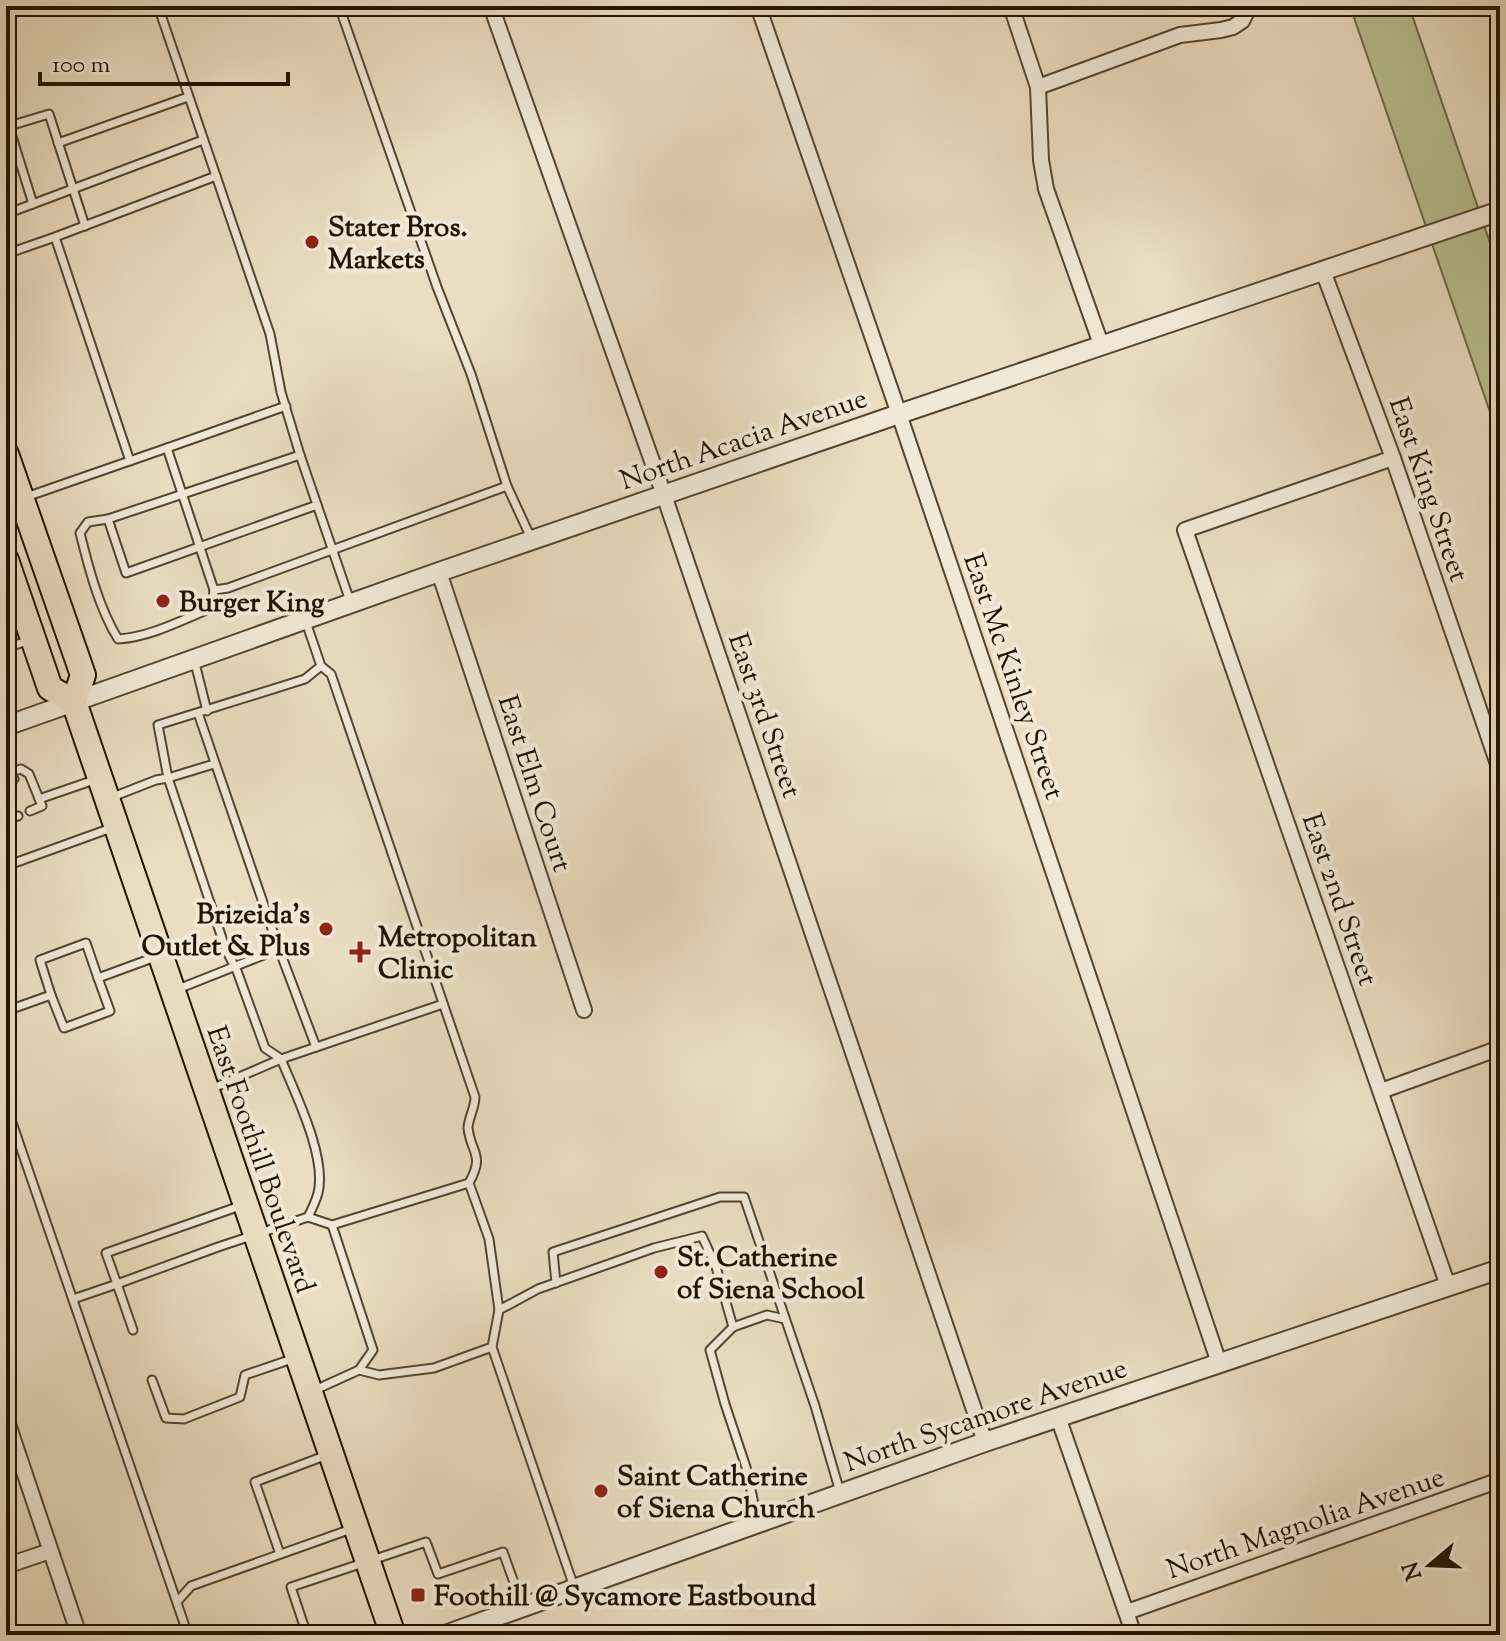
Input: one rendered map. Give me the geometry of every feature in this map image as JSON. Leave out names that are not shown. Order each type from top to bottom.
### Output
[{"type":"main road","name":"East Foothill Boulevard","points":[[6,454],[83,675],[74,702],[393,1635]]},
{"type":"main road","name":"East Foothill Boulevard","points":[[8,572],[50,688],[74,702]]},
{"type":"street","name":"East 3rd Street","points":[[491,6],[664,495],[985,1442]]},
{"type":"street","name":"East Mc Kinley Street","points":[[758,6],[1219,1363]]},
{"type":"street","points":[[1011,6],[1038,87],[1041,160],[1046,189],[1102,347]]},
{"type":"street","points":[[1038,87],[1180,35],[1233,27],[1242,21],[1245,6]]},
{"type":"street","name":"North Acacia Avenue","points":[[6,726],[439,572],[1500,211]]},
{"type":"street","name":"East King Street","points":[[1323,271],[1393,458],[1500,770]]},
{"type":"street","name":"East 2nd Street","points":[[1393,458],[1185,530],[1448,1286]]},
{"type":"street","name":"East Elm Court","points":[[439,572],[584,1010]]},
{"type":"street","points":[[1381,1091],[1500,1048]]},
{"type":"street","name":"North Sycamore Avenue","points":[[445,1635],[985,1442],[1500,1269]]},
{"type":"street","points":[[1058,1417],[1132,1634]]},
{"type":"street","points":[[6,1418],[79,1635]]},
{"type":"street","name":"North Magnolia Avenue","points":[[1127,1612],[1500,1480]]},
{"type":"street","points":[[6,1566],[50,1551]]},
{"type":"lane","points":[[158,6],[270,334],[281,392],[351,604]]},
{"type":"lane","points":[[339,6],[437,287],[471,374],[507,486],[532,540]]},
{"type":"lane","points":[[58,143],[188,97]]},
{"type":"lane","points":[[33,204],[7,127],[49,114],[85,226]]},
{"type":"lane","points":[[6,214],[203,140]]},
{"type":"lane","points":[[6,254],[216,176]]},
{"type":"lane","points":[[55,237],[130,461]]},
{"type":"lane","points":[[21,499],[286,406]]},
{"type":"lane","points":[[167,448],[182,495],[199,547],[214,590],[213,599],[209,609],[158,630],[118,639],[108,623],[87,561],[80,533],[88,522],[108,519],[182,495],[300,455]]},
{"type":"lane","points":[[214,590],[228,588],[507,486]]},
{"type":"lane","points":[[108,519],[126,573],[317,505]]},
{"type":"lane","points":[[306,620],[321,666],[331,674],[475,1097],[468,1126],[476,1154],[476,1169],[469,1183],[489,1239],[499,1310],[492,1347],[575,1589]]},
{"type":"lane","points":[[6,648],[33,639]]},
{"type":"lane","points":[[194,659],[207,711]]},
{"type":"lane","points":[[308,1217],[319,1191],[318,1160],[302,1109],[281,1059],[265,1048],[235,966],[226,950],[168,778],[158,725],[305,679],[321,666]]},
{"type":"lane","points":[[198,713],[316,1047]]},
{"type":"lane","points":[[39,799],[168,778],[214,764]]},
{"type":"lane","points":[[6,785],[14,779],[8,772],[21,769],[29,774],[42,806],[30,811]]},
{"type":"lane","points":[[6,820],[18,816]]},
{"type":"lane","points":[[6,866],[116,826]]},
{"type":"lane","points":[[86,943],[98,978],[110,1011],[64,1028],[40,960],[86,943]]},
{"type":"lane","points":[[173,991],[279,949]]},
{"type":"lane","points":[[98,978],[160,955]]},
{"type":"lane","points":[[6,1011],[51,995]]},
{"type":"lane","points":[[207,1091],[281,1059],[443,1004]]},
{"type":"lane","points":[[6,1105],[188,1635]]},
{"type":"lane","points":[[73,1299],[308,1217],[332,1225],[469,1183]]},
{"type":"lane","points":[[556,1283],[553,1252],[720,1197],[744,1197],[815,1406],[841,1494]]},
{"type":"lane","points":[[133,1330],[106,1253],[245,1204]]},
{"type":"lane","points":[[309,1393],[359,1370],[373,1350],[332,1225]]},
{"type":"lane","points":[[499,1310],[538,1289],[654,1248],[702,1236],[716,1267],[733,1327]]},
{"type":"lane","points":[[758,1523],[746,1467],[710,1350],[733,1327],[767,1315],[785,1319]]},
{"type":"lane","points":[[359,1370],[379,1375],[434,1368],[492,1347]]},
{"type":"lane","points":[[152,1380],[166,1418],[184,1419],[240,1397],[245,1375],[297,1357]]},
{"type":"lane","points":[[280,1554],[255,1482],[330,1454]]},
{"type":"lane","points":[[177,1602],[191,1586],[356,1528]]},
{"type":"lane","points":[[307,1635],[291,1587],[426,1542],[438,1574],[503,1552],[522,1607]]},
{"type":"lane","points":[[497,1617],[503,1635]]},
{"type":"green space","points":[[1350,6],[1409,6],[1500,272],[1500,441]]},
{"type":"place","name":"Stater Bros. Markets","points":[[312,242]]},
{"type":"place","name":"Burger King","points":[[163,601]]},
{"type":"place","name":"Brizeida's Outlet & Plus","points":[[326,929]]},
{"type":"place","name":"Metropolitan Clinic","points":[[360,952]]},
{"type":"place","name":"St. Catherine of Siena School","points":[[661,1272]]},
{"type":"place","name":"Saint Catherine of Siena Church","points":[[601,1491]]},
{"type":"place","name":"Foothill @ Sycamore Eastbound","points":[[418,1595]]}]
